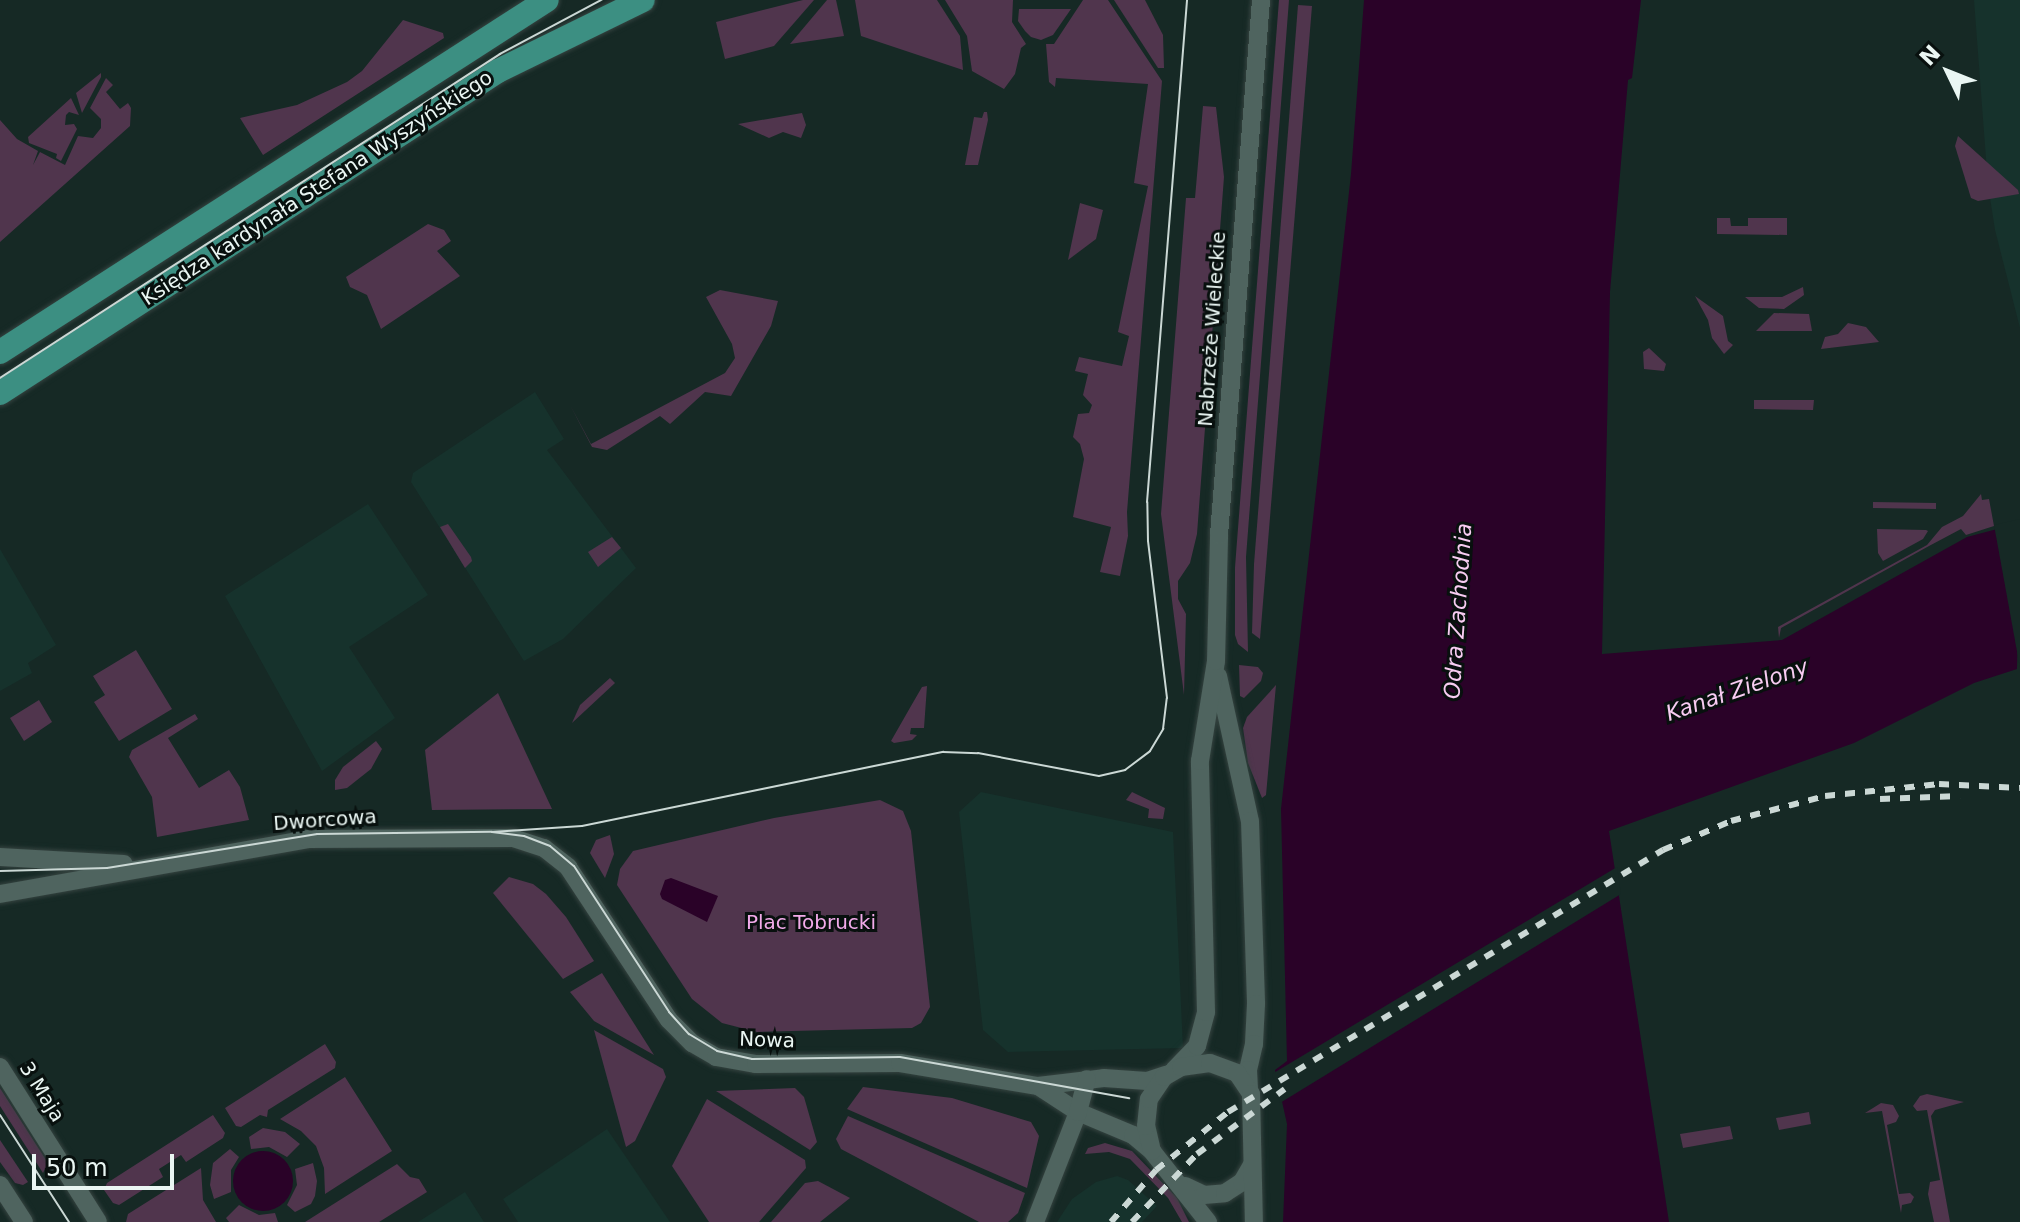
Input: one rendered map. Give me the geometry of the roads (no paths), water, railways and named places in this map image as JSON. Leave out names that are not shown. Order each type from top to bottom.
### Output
[{"type":"main road","name":"Księdza kardynała Stefana Wyszyńskiego","points":[[0,352],[547,0]]},
{"type":"main road","name":"Księdza kardynała Stefana Wyszyńskiego","points":[[0,393],[498,71],[643,0]]},
{"type":"street","name":"Nabrzeże Wieleckie","points":[[1170,1072],[1196,1049],[1206,1012],[1200,781],[1216,661],[1220,520],[1260,3]]},
{"type":"street","name":"Nabrzeże Wieleckie","points":[[1216,661],[1250,821],[1256,1012],[1248,1070],[1249,1090]]},
{"type":"street","name":"Nowa","points":[[500,837],[541,847],[568,867],[669,1020],[686,1039],[712,1055],[756,1064],[900,1063],[1038,1086],[1087,1079],[1142,1081],[1170,1072]]},
{"type":"street","name":"Dworcowa","points":[[1,894],[320,838],[500,837]]},
{"type":"street","name":"Dworcowa","points":[[0,857],[155,865]]},
{"type":"street","points":[[1208,1222],[1152,1151],[1146,1133],[1147,1107],[1153,1090],[1170,1072],[1196,1064],[1223,1065],[1240,1075],[1249,1090],[1254,1222]]},
{"type":"street","name":"3 Maja","points":[[0,1067],[98,1222]]},
{"type":"street","points":[[1035,1222],[1078,1112],[1087,1079]]},
{"type":"street","name":"Nowa","points":[[1038,1086],[1078,1112],[1130,1134],[1152,1151]]},
{"type":"street","points":[[1177,1179],[1196,1192],[1217,1195],[1242,1182],[1254,1160]]},
{"type":"street","points":[[0,1185],[24,1222]]},
{"type":"water","points":[[1364,0],[1641,0],[1632,78],[1628,80],[1610,292],[1602,654],[1782,640],[1967,537],[2020,523],[2017,669],[1974,683],[1854,743],[1609,831],[1669,1222],[1283,1222],[1287,1124],[1275,1070],[1287,1061],[1281,809],[1351,174]]},
{"type":"water","points":[[671,878],[718,896],[707,922],[662,899],[660,894],[665,880]]},
{"type":"water","points":[[263,1151],[284,1160],[293,1181],[284,1202],[263,1211],[242,1202],[233,1181],[242,1160]]},
{"type":"tram line","points":[[0,378],[500,54],[601,0]]},
{"type":"tram line","points":[[492,832],[582,826],[943,752],[978,753],[1099,776],[1125,770],[1150,751],[1163,729],[1167,698],[1148,541],[1147,502],[1187,0]]},
{"type":"tram line","points":[[0,871],[107,868],[317,834],[492,832],[524,836],[550,846],[574,866],[669,1012],[689,1034],[717,1051],[752,1059],[900,1057],[1129,1098]]},
{"type":"tram line","points":[[0,1115],[69,1222]]},
{"type":"railway","points":[[1111,1222],[1156,1170],[1228,1112],[1663,850],[1731,821],[1825,796],[1939,784],[2020,788]]},
{"type":"railway","points":[[1880,799],[1960,796]]},
{"type":"railway","points":[[1132,1222],[1197,1154],[1285,1089]]},
{"type":"water label","name":"Odra Zachodnia","points":[[1458,611]]},
{"type":"water label","name":"Kanał Zielony","points":[[1737,690]]},
{"type":"park label","name":"Plac Tobrucki","points":[[811,922]]}]
